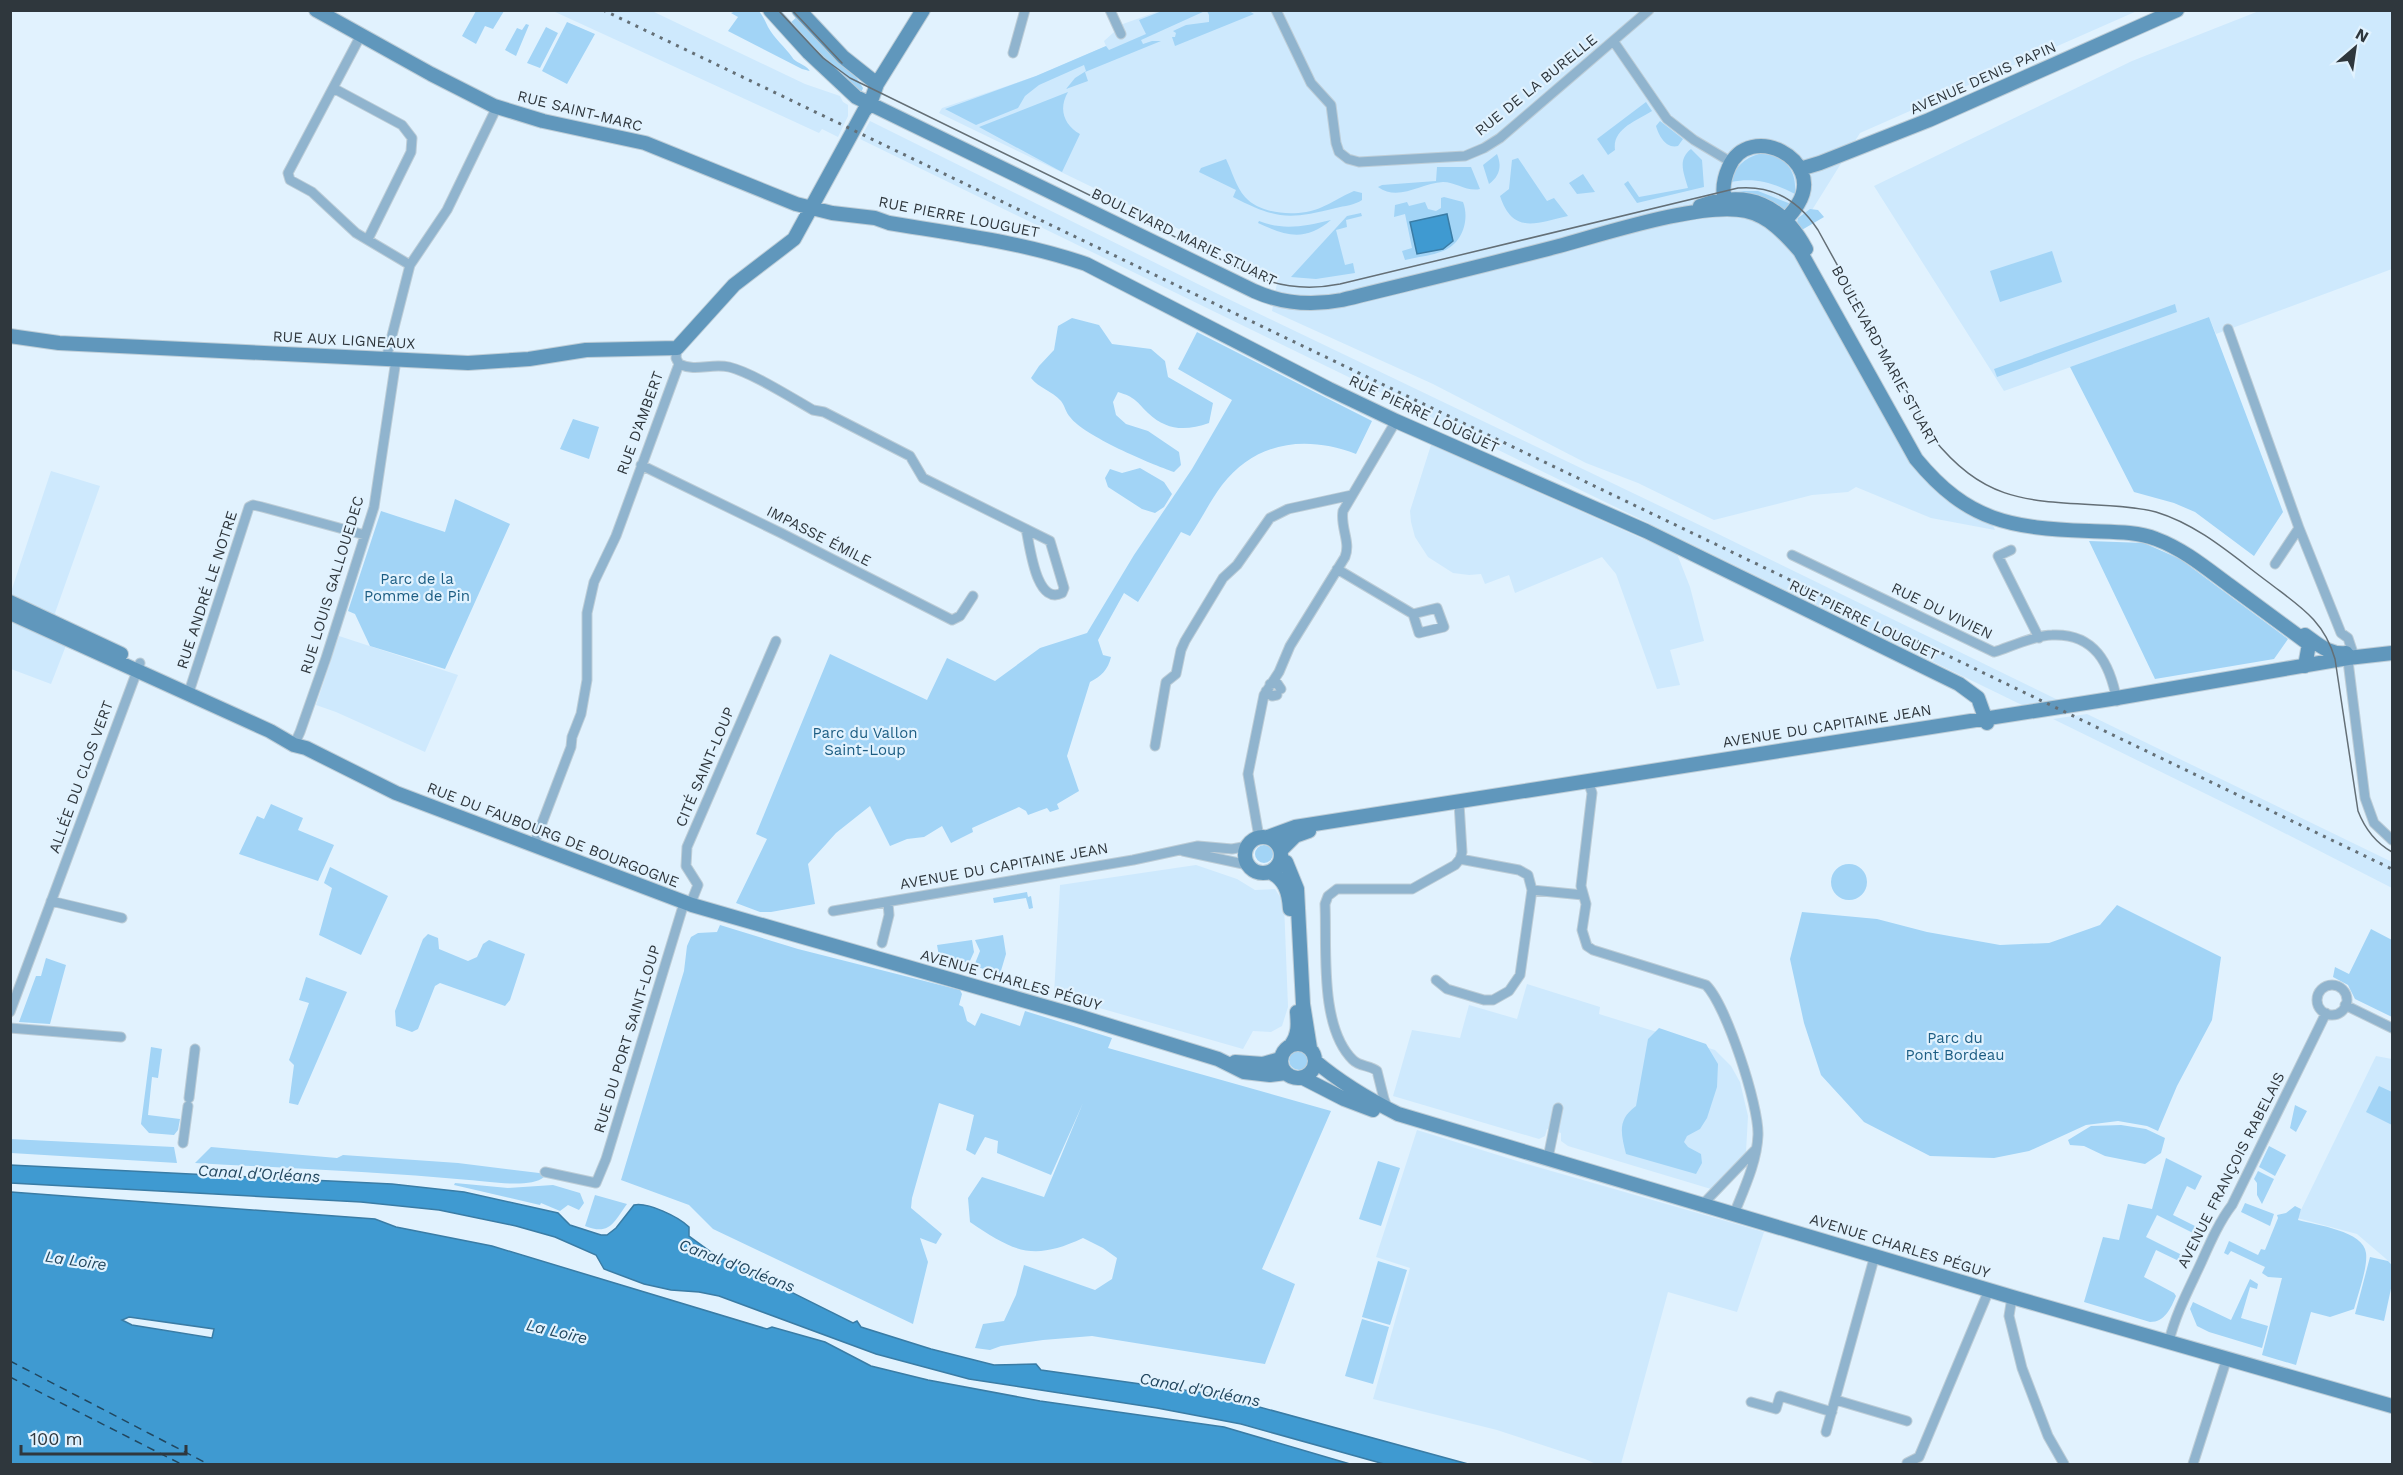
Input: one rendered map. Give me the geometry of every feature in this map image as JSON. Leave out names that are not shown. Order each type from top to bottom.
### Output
[{"type":"main road","name":"RUE SAINT-MARC","points":[[316,10],[431,75],[494,106],[543,122],[645,143],[796,204],[813,206]]},
{"type":"main road","name":"BOULEVARD MARIE STUART","points":[[770,10],[808,53],[856,97],[1254,291],[1296,303],[1342,300],[1726,204],[1780,222],[1798,235],[1913,442],[1936,474],[1958,493],[1976,505],[2023,521],[2141,528],[2160,534],[2181,543],[2198,554],[2300,631],[2328,651],[2343,658]]},
{"type":"main road","points":[[799,10],[843,57],[877,84]]},
{"type":"main road","points":[[676,348],[734,285],[794,239],[870,104],[877,84],[923,10]]},
{"type":"main road","name":"AVENUE DENIS PAPIN","points":[[1800,169],[1929,120],[2177,10]]},
{"type":"main road","points":[[1726,204],[1724,179],[1731,162],[1747,149],[1757,146],[1772,147],[1792,157],[1802,176],[1802,194],[1794,211],[1780,222],[1804,258],[1916,459],[1932,478],[1954,497],[1970,507],[2011,525],[2038,529],[2136,534],[2154,538],[2179,549],[2197,561],[2310,644],[2343,658]]},
{"type":"main road","name":"RUE PIERRE LOUGUET","points":[[813,206],[832,213],[875,218],[889,224],[1017,243],[1086,264],[1209,329],[1396,421],[1646,531],[1959,684],[1978,698],[1986,720]]},
{"type":"main road","name":"RUE AUX LIGNEAUX","points":[[10,336],[59,343],[468,363],[529,359],[586,351],[676,348]]},
{"type":"main road","name":"RUE DU FAUBOURG DE BOURGOGNE","points":[[10,602],[396,793],[687,904],[794,936]]},
{"type":"main road","name":"RUE DU FAUBOURG DE BOURGOGNE","points":[[10,613],[138,667]]},
{"type":"main road","points":[[2305,666],[2310,644]]},
{"type":"main road","name":"AVENUE DU CAPITAINE JEAN","points":[[1281,855],[1295,836],[1306,831],[2117,700],[2392,648]]},
{"type":"main road","name":"AVENUE DU CAPITAINE JEAN","points":[[2117,700],[2343,658],[2392,653]]},
{"type":"main road","name":"AVENUE DU CAPITAINE JEAN","points":[[2343,658],[2392,658]]},
{"type":"main road","name":"AVENUE DU CAPITAINE JEAN","points":[[1264,837],[1295,827],[1460,805]]},
{"type":"main road","points":[[1264,837],[1276,842],[1297,889],[1304,1004],[1312,1054],[1312,1071],[1303,1078],[1291,1077],[1282,1070],[1280,1059],[1283,1052],[1296,1039],[1298,1028],[1290,906],[1285,886],[1276,875],[1269,872],[1257,872],[1248,865],[1245,855],[1248,846],[1264,837]]},
{"type":"main road","points":[[1269,872],[1278,865],[1281,855]]},
{"type":"main road","name":"AVENUE CHARLES PÉGUY","points":[[794,936],[967,983],[1218,1059],[1244,1072],[1270,1075],[1286,1073]]},
{"type":"main road","points":[[1291,1044],[1301,1044],[1312,1054]]},
{"type":"main road","name":"AVENUE CHARLES PÉGUY","points":[[1312,1054],[1338,1081],[1394,1112],[2012,1297],[2392,1406]]},
{"type":"main road","name":"AVENUE CHARLES PÉGUY","points":[[1218,1059],[1263,1064],[1280,1059]]},
{"type":"main road","name":"AVENUE CHARLES PÉGUY","points":[[1303,1078],[1374,1111],[1394,1112]]},
{"type":"street","points":[[1013,53],[1025,10]]},
{"type":"street","points":[[1110,10],[1121,34]]},
{"type":"street","name":"RUE DE LA BURELLE","points":[[1276,10],[1311,83],[1330,105],[1339,152],[1348,159],[1359,162],[1459,156],[1484,148],[1500,138],[1649,10]]},
{"type":"street","points":[[360,34],[288,173],[290,180],[312,192],[356,233],[410,265]]},
{"type":"street","points":[[1614,42],[1667,118],[1689,136],[1731,162]]},
{"type":"street","points":[[333,88],[402,125],[412,138],[411,152],[368,239]]},
{"type":"street","name":"RUE LOUIS GALLOUEDEC","points":[[299,744],[374,507],[391,360],[410,265],[447,210],[494,113],[494,106]]},
{"type":"street","points":[[2228,329],[2299,528],[2341,633],[2348,638],[2343,658],[2365,798],[2374,823],[2392,840]]},
{"type":"street","name":"RUE D'AMBERT","points":[[534,844],[571,747],[572,737],[581,714],[587,680],[587,614],[594,582],[616,536],[679,364],[676,358],[676,348]]},
{"type":"street","points":[[679,364],[698,369],[716,366],[738,370],[813,410],[824,412],[910,456],[923,478],[1026,529],[1050,542],[1064,588],[1057,596],[1048,594],[1040,586],[1026,529]]},
{"type":"street","points":[[1264,837],[1249,783],[1249,767],[1268,688],[1290,646],[1347,551],[1342,517],[1352,495],[1396,421]]},
{"type":"street","name":"IMPASSE ÉMILE","points":[[641,465],[952,620],[960,616],[973,596]]},
{"type":"street","points":[[1155,747],[1167,682],[1176,674],[1185,641],[1223,578],[1237,565],[1266,523],[1275,515],[1352,495]]},
{"type":"street","name":"RUE ANDRÉ LE NOTRE","points":[[189,691],[249,507],[254,505],[365,535]]},
{"type":"street","points":[[2275,564],[2299,528]]},
{"type":"street","points":[[2011,550],[1998,556],[2038,638]]},
{"type":"street","name":"RUE DU VIVIEN","points":[[1792,555],[1994,652],[2050,634],[2078,637],[2096,649],[2109,670],[2117,700]]},
{"type":"street","points":[[1337,569],[1413,614]]},
{"type":"street","name":"CITÉ SAINT-LOUP","points":[[687,904],[698,885],[686,866],[687,848],[776,641]]},
{"type":"street","name":"ALLÉE DU CLOS VERT","points":[[10,1012],[138,667]]},
{"type":"street","points":[[1268,688],[1277,683],[1279,692]]},
{"type":"street","points":[[1588,784],[1592,793],[1581,886],[1586,904],[1582,930],[1587,946],[1593,950],[1706,985],[1712,991],[1737,1052],[1751,1096],[1758,1135],[1751,1170],[1734,1214]]},
{"type":"street","points":[[1394,1112],[1383,1099],[1377,1071],[1356,1063],[1348,1054],[1331,1014],[1325,904],[1328,896],[1337,889],[1407,891],[1417,888],[1455,865],[1460,859],[1460,805]]},
{"type":"street","name":"AVENUE DU CAPITAINE JEAN","points":[[833,911],[1198,846],[1232,849],[1248,846]]},
{"type":"street","points":[[1180,850],[1248,865]]},
{"type":"street","points":[[1436,980],[1447,989],[1484,1000],[1493,1000],[1509,991],[1520,975],[1532,890],[1528,875],[1524,871],[1460,859]]},
{"type":"street","points":[[1532,890],[1583,895]]},
{"type":"street","points":[[51,901],[122,918]]},
{"type":"street","points":[[882,943],[889,915],[888,903]]},
{"type":"street","name":"RUE DU PORT SAINT-LOUP","points":[[545,1172],[596,1182],[606,1160],[687,904]]},
{"type":"street","points":[[2333,985],[2341,988],[2346,996],[2345,1005],[2339,1012],[2326,1013],[2317,1003],[2318,994],[2324,987],[2333,985]]},
{"type":"street","points":[[2345,1005],[2392,1028]]},
{"type":"street","name":"AVENUE FRANÇOIS RABELAIS","points":[[2169,1341],[2176,1316],[2206,1252],[2224,1215],[2232,1205],[2326,1013]]},
{"type":"street","points":[[10,1028],[120,1037]]},
{"type":"street","points":[[183,1143],[195,1049]]},
{"type":"street","points":[[1548,1158],[1558,1108]]},
{"type":"street","points":[[1703,1204],[1755,1150]]},
{"type":"street","points":[[1826,1432],[1875,1255]]},
{"type":"street","points":[[1907,1464],[1919,1457],[1989,1290]]},
{"type":"street","points":[[2012,1297],[2009,1316],[2022,1368],[2048,1436],[2064,1464]]},
{"type":"street","points":[[2193,1464],[2227,1358]]},
{"type":"street","points":[[1751,1402],[1776,1409],[1780,1396],[1832,1412]]},
{"type":"street","points":[[1836,1400],[1907,1421]]},
{"type":"shaded area","points":[[553,11],[652,11],[805,84],[840,96],[848,105],[848,116],[838,137],[822,129],[819,133]]},
{"type":"shaded area","points":[[1159,11],[2137,11],[1860,133],[1789,247],[1801,260],[1918,470],[1951,502],[1992,523],[1995,530],[1931,518],[1856,487],[1848,492],[1812,495],[1714,520],[1638,483],[1586,463],[1433,384],[1272,311],[1278,277],[939,113],[942,108],[1036,76],[1106,46],[1104,41],[1123,24]]},
{"type":"shaded area","points":[[2259,11],[2392,11],[2392,269],[2216,334],[2209,317],[2004,391],[1874,186],[2132,61]]},
{"type":"shaded area","points":[[870,121],[1218,294],[2058,700],[2024,706],[860,139]]},
{"type":"shaded area","points":[[1431,445],[1677,554],[1690,587],[1704,641],[1670,650],[1680,685],[1657,689],[1616,574],[1602,557],[1515,593],[1509,575],[1485,584],[1481,574],[1453,573],[1428,557],[1415,537],[1410,511]]},
{"type":"shaded area","points":[[51,471],[100,486],[55,613],[67,643],[51,684],[11,669],[11,592]]},
{"type":"shaded area","points":[[339,636],[458,675],[425,752],[316,705]]},
{"type":"shaded area","points":[[2087,714],[2392,862],[2392,888],[2053,719]]},
{"type":"shaded area","points":[[1196,865],[1237,879],[1255,890],[1275,889],[1284,903],[1288,1007],[1282,1026],[1271,1032],[1253,1031],[1243,1049],[1054,995],[1060,885]]},
{"type":"shaded area","points":[[1527,984],[1600,1007],[1599,1014],[1715,1050],[1731,1066],[1740,1082],[1748,1116],[1746,1152],[1711,1189],[1568,1146],[1561,1141],[1561,1133],[1547,1129],[1545,1136],[1539,1139],[1393,1096],[1412,1030],[1460,1038],[1469,1005],[1517,1019]]},
{"type":"shaded area","points":[[2376,1056],[2392,1059],[2392,1264],[2357,1234],[2297,1218]]},
{"type":"shaded area","points":[[1417,1130],[1764,1232],[1737,1312],[1668,1292],[1621,1464],[1596,1464],[1497,1430],[1373,1399],[1410,1268],[1376,1257]]},
{"type":"green space","points":[[476,11],[504,11],[493,29],[485,26],[476,44],[462,36]]},
{"type":"green space","points":[[759,11],[770,31],[793,59],[810,71],[728,31],[738,17],[731,13]]},
{"type":"green space","points":[[1162,11],[1205,11],[1141,40],[1143,44],[1161,41],[1085,72],[1088,81],[1066,89],[1075,78],[1086,71],[1084,65],[1039,85],[1025,96],[1018,108],[976,125],[945,109],[1036,76],[1106,46],[1109,50],[1146,34],[1139,20]]},
{"type":"green space","points":[[1207,11],[1249,11],[1254,14],[1175,46],[1172,37],[1175,37],[1176,33],[1173,31],[1186,25],[1209,22]]},
{"type":"green space","points":[[799,15],[853,72],[863,88],[861,93],[788,25]]},
{"type":"green space","points":[[567,22],[595,34],[567,84],[542,71]]},
{"type":"green space","points":[[526,24],[529,25],[516,56],[505,50],[517,28],[522,30]]},
{"type":"green space","points":[[546,27],[558,33],[540,68],[527,63]]},
{"type":"green space","points":[[1068,92],[1063,104],[1064,116],[1070,126],[1080,134],[1062,172],[979,127]]},
{"type":"green space","points":[[1646,102],[1652,111],[1621,131],[1617,136],[1615,150],[1608,155],[1597,139]]},
{"type":"green space","points":[[1660,121],[1683,139],[1678,146],[1670,146],[1661,138],[1656,126]]},
{"type":"green space","points":[[1691,149],[1702,160],[1704,187],[1637,203],[1624,184],[1628,181],[1639,197],[1688,188],[1683,162]]},
{"type":"green space","points":[[1497,154],[1499,170],[1496,178],[1489,184],[1483,165]]},
{"type":"green space","points":[[1759,154],[1775,156],[1787,164],[1794,177],[1795,194],[1764,182],[1748,180],[1731,182],[1741,164]]},
{"type":"green space","points":[[1518,158],[1547,201],[1554,198],[1568,216],[1536,223],[1519,221],[1512,217],[1500,196],[1509,189],[1512,160]]},
{"type":"green space","points":[[1226,159],[1242,193],[1260,208],[1280,213],[1301,213],[1324,206],[1354,191],[1362,193],[1362,200],[1349,205],[1294,216],[1260,210],[1233,197],[1236,190],[1199,172],[1201,168]]},
{"type":"green space","points":[[1437,167],[1471,167],[1480,189],[1475,190],[1443,182],[1394,193],[1378,187],[1436,181]]},
{"type":"green space","points":[[1583,174],[1595,192],[1577,194],[1569,183]]},
{"type":"green space","points":[[1758,191],[1791,204],[1783,212],[1733,196],[1733,193]]},
{"type":"green space","points":[[1441,198],[1463,202],[1466,216],[1460,237],[1450,248],[1443,251],[1405,260],[1402,251],[1412,248],[1405,214],[1394,217],[1395,205],[1407,202],[1409,206],[1425,202],[1428,209],[1436,211],[1441,208]]},
{"type":"green space","points":[[1810,209],[1818,210],[1824,217],[1800,231],[1798,218]]},
{"type":"green space","points":[[1361,213],[1362,216],[1346,220],[1347,227],[1336,230],[1345,265],[1353,263],[1355,273],[1316,279],[1291,277],[1347,216]]},
{"type":"green space","points":[[1331,220],[1313,232],[1295,235],[1258,223],[1259,221],[1277,226],[1295,227]]},
{"type":"green space","points":[[2052,251],[2062,282],[2000,302],[1990,271]]},
{"type":"green space","points":[[2175,304],[2177,312],[1997,377],[1994,369]]},
{"type":"green space","points":[[2209,317],[2283,512],[2254,556],[2195,512],[2174,503],[2134,492],[2070,367]]},
{"type":"green space","points":[[1072,318],[1099,325],[1112,344],[1151,349],[1165,361],[1168,377],[1213,403],[1209,423],[1177,428],[1155,419],[1132,398],[1118,392],[1113,402],[1116,415],[1126,424],[1148,431],[1179,452],[1181,465],[1174,472],[1103,441],[1089,432],[1067,414],[1057,398],[1031,378],[1054,350],[1058,326]]},
{"type":"green space","name":"Parc du Vallon Saint-Loup","points":[[1197,332],[1372,421],[1356,454],[1337,448],[1301,444],[1266,451],[1250,459],[1235,470],[1222,485],[1190,536],[1181,532],[1138,602],[1124,593],[1098,640],[1103,655],[1111,657],[1110,662],[1104,672],[1090,682],[1067,756],[1079,791],[1057,804],[1059,809],[1050,812],[1047,808],[1028,815],[1019,807],[972,828],[973,832],[951,843],[942,826],[924,837],[907,839],[890,846],[870,806],[836,833],[808,864],[815,904],[760,912],[736,903],[767,839],[756,834],[830,654],[927,700],[947,658],[995,681],[1040,648],[1087,633],[1134,555],[1192,469],[1232,400],[1178,369]]},
{"type":"green space","points":[[573,419],[599,427],[589,459],[560,449]]},
{"type":"green space","points":[[1140,468],[1164,482],[1172,494],[1164,507],[1155,513],[1142,509],[1108,487],[1105,478],[1110,469],[1122,473]]},
{"type":"green space","name":"Parc de la Pomme de Pin","points":[[455,499],[510,524],[445,669],[370,646],[355,614],[348,611],[381,511],[445,532]]},
{"type":"green space","points":[[2089,541],[2144,543],[2180,559],[2288,639],[2274,659],[2155,679]]},
{"type":"green space","points":[[271,804],[303,818],[298,830],[334,845],[318,881],[239,854],[257,816],[264,819]]},
{"type":"green space","points":[[1264,845],[1270,848],[1273,854],[1270,860],[1264,863],[1258,860],[1255,854],[1258,848]]},
{"type":"green space","points":[[1849,864],[1862,869],[1867,882],[1862,895],[1849,900],[1836,895],[1831,882],[1836,869]]},
{"type":"green space","points":[[330,867],[388,896],[361,955],[319,935],[332,888],[324,883]]},
{"type":"green space","points":[[1027,892],[1028,897],[1031,896],[1033,908],[1029,909],[1026,898],[994,903],[993,898]]},
{"type":"green space","name":"Parc du Pont Bordeau","points":[[2117,905],[2221,957],[2212,1020],[2177,1086],[2158,1131],[2147,1126],[2118,1121],[2086,1125],[2029,1151],[1994,1158],[1930,1156],[1864,1122],[1821,1075],[1804,1023],[1790,959],[1802,912],[1877,919],[1927,932],[2000,945],[2049,943],[2100,925]]},
{"type":"green space","points":[[720,925],[798,949],[960,990],[962,994],[959,1005],[963,1007],[967,1021],[975,1026],[981,1013],[1020,1026],[1025,1011],[1112,1038],[1108,1048],[1331,1111],[1262,1269],[1295,1284],[1265,1364],[1092,1336],[1043,1340],[1001,1346],[990,1350],[975,1348],[983,1324],[1004,1321],[1016,1295],[1024,1265],[1095,1290],[1112,1279],[1117,1258],[1083,1238],[1050,1250],[1024,1250],[999,1240],[970,1222],[968,1198],[982,1177],[1044,1197],[1083,1103],[1051,1175],[997,1153],[998,1141],[985,1137],[975,1155],[966,1150],[974,1115],[939,1103],[911,1208],[942,1234],[936,1244],[920,1238],[928,1262],[913,1324],[713,1229],[689,1205],[621,1180],[684,971],[687,946],[691,937],[698,933],[717,932]]},
{"type":"green space","points":[[2371,929],[2392,940],[2392,1017],[2355,999],[2348,985],[2333,977],[2335,967],[2349,974]]},
{"type":"green space","points":[[428,934],[438,938],[439,949],[468,961],[477,957],[483,944],[489,940],[525,954],[510,1000],[505,1006],[440,983],[435,986],[418,1029],[412,1032],[396,1026],[395,1011],[423,939]]},
{"type":"green space","points":[[1003,935],[1006,954],[1000,974],[974,966],[980,951],[975,940]]},
{"type":"green space","points":[[972,940],[974,952],[969,963],[939,956],[937,945]]},
{"type":"green space","points":[[46,958],[66,965],[50,1024],[19,1022],[36,976],[41,976]]},
{"type":"green space","points":[[306,977],[347,992],[298,1105],[289,1103],[294,1065],[289,1060],[309,1003],[299,1000]]},
{"type":"green space","points":[[1659,1028],[1706,1044],[1718,1064],[1717,1087],[1707,1118],[1700,1129],[1687,1136],[1684,1142],[1701,1154],[1702,1163],[1696,1174],[1626,1154],[1622,1133],[1623,1122],[1636,1106],[1648,1039]]},
{"type":"green space","points":[[151,1047],[162,1049],[158,1078],[152,1077],[148,1115],[180,1119],[178,1130],[174,1135],[149,1133],[141,1124]]},
{"type":"green space","points":[[1299,1050],[1306,1053],[1309,1060],[1306,1067],[1299,1070],[1292,1067],[1289,1060],[1292,1053]]},
{"type":"green space","points":[[2379,1086],[2392,1092],[2392,1125],[2366,1112]]},
{"type":"green space","points":[[2295,1105],[2307,1111],[2296,1132],[2290,1128]]},
{"type":"green space","points":[[2121,1125],[2146,1129],[2165,1138],[2161,1153],[2145,1164],[2105,1156],[2084,1146],[2070,1145],[2068,1140],[2091,1126]]},
{"type":"green space","points":[[10,1139],[174,1147],[177,1163],[11,1153]]},
{"type":"green space","points":[[2269,1146],[2286,1155],[2275,1176],[2259,1167]]},
{"type":"green space","points":[[211,1147],[337,1158],[343,1155],[458,1163],[539,1173],[544,1177],[529,1183],[508,1183],[367,1172],[195,1163]]},
{"type":"green space","points":[[2166,1158],[2202,1176],[2195,1190],[2187,1186],[2173,1215],[2201,1229],[2197,1235],[2157,1215],[2146,1237],[2186,1257],[2183,1263],[2156,1250],[2144,1277],[2174,1293],[2176,1296],[2170,1310],[2160,1320],[2150,1322],[2084,1302],[2103,1237],[2119,1240],[2128,1204],[2152,1209]]},
{"type":"green space","points":[[1378,1161],[1400,1168],[1381,1226],[1359,1219]]},
{"type":"green space","points":[[2258,1171],[2274,1179],[2262,1204],[2257,1195],[2257,1183],[2254,1179]]},
{"type":"green space","points":[[455,1183],[508,1188],[553,1185],[580,1193],[584,1203],[579,1210],[568,1205],[560,1211],[541,1203],[540,1205],[454,1185]]},
{"type":"green space","points":[[595,1195],[627,1204],[615,1222],[606,1228],[593,1229],[585,1226]]},
{"type":"green space","points":[[2245,1203],[2274,1214],[2270,1226],[2241,1212]]},
{"type":"green space","points":[[2295,1206],[2301,1209],[2298,1220],[2348,1234],[2363,1245],[2366,1253],[2364,1273],[2354,1309],[2330,1317],[2311,1312],[2296,1365],[2262,1355],[2282,1278],[2268,1277],[2262,1273],[2265,1267],[2231,1251],[2228,1255],[2224,1253],[2229,1241],[2258,1255],[2261,1249],[2265,1250],[2278,1218],[2277,1215],[2286,1213]]},
{"type":"green space","points":[[2370,1257],[2388,1261],[2392,1265],[2392,1284],[2384,1321],[2355,1314]]},
{"type":"green space","points":[[1378,1261],[1407,1270],[1390,1325],[1362,1317]]},
{"type":"green space","points":[[2250,1279],[2258,1284],[2257,1289],[2250,1287],[2241,1318],[2268,1326],[2262,1348],[2209,1332],[2197,1326],[2190,1309],[2193,1302],[2231,1320]]},
{"type":"green space","points":[[1362,1319],[1389,1327],[1373,1384],[1345,1376]]},
{"type":"water","points":[[1447,214],[1453,241],[1443,249],[1417,254],[1410,222]]},
{"type":"water","name":"Canal d'Orléans","points":[[10,1165],[392,1184],[464,1192],[558,1213],[570,1225],[601,1235],[607,1235],[616,1228],[634,1205],[647,1206],[663,1211],[684,1223],[689,1227],[689,1236],[711,1252],[853,1323],[857,1321],[861,1327],[931,1349],[994,1365],[1036,1364],[1041,1370],[1212,1394],[1468,1464],[1384,1464],[1241,1424],[1157,1408],[969,1379],[876,1354],[719,1296],[644,1284],[604,1269],[596,1255],[555,1237],[516,1226],[439,1210],[361,1202],[11,1183]]},
{"type":"water","name":"La Loire","points":[[11,1192],[375,1219],[396,1227],[492,1246],[767,1329],[772,1327],[825,1342],[871,1366],[928,1380],[1040,1401],[1224,1427],[1350,1464],[11,1464]],"holes":[[[129,1317],[214,1329],[212,1338],[132,1325],[122,1320]]]},
{"type":"ferry route","points":[[10,1361],[208,1464]]},
{"type":"ferry route","points":[[10,1377],[181,1464]]},
{"type":"tram line","points":[[778,10],[823,58],[850,78],[1255,276],[1286,285],[1318,287],[1340,284],[1738,188],[1763,189],[1784,197],[1803,211],[1818,230],[1932,437],[1969,474],[1987,485],[2025,498],[2047,502],[2134,508],[2172,518],[2215,542],[2309,615],[2324,634],[2335,659],[2358,811],[2372,835],[2392,852]]},
{"type":"tram line","points":[[792,10],[842,63]]},
{"type":"railway","points":[[603,10],[2392,869]]}]
